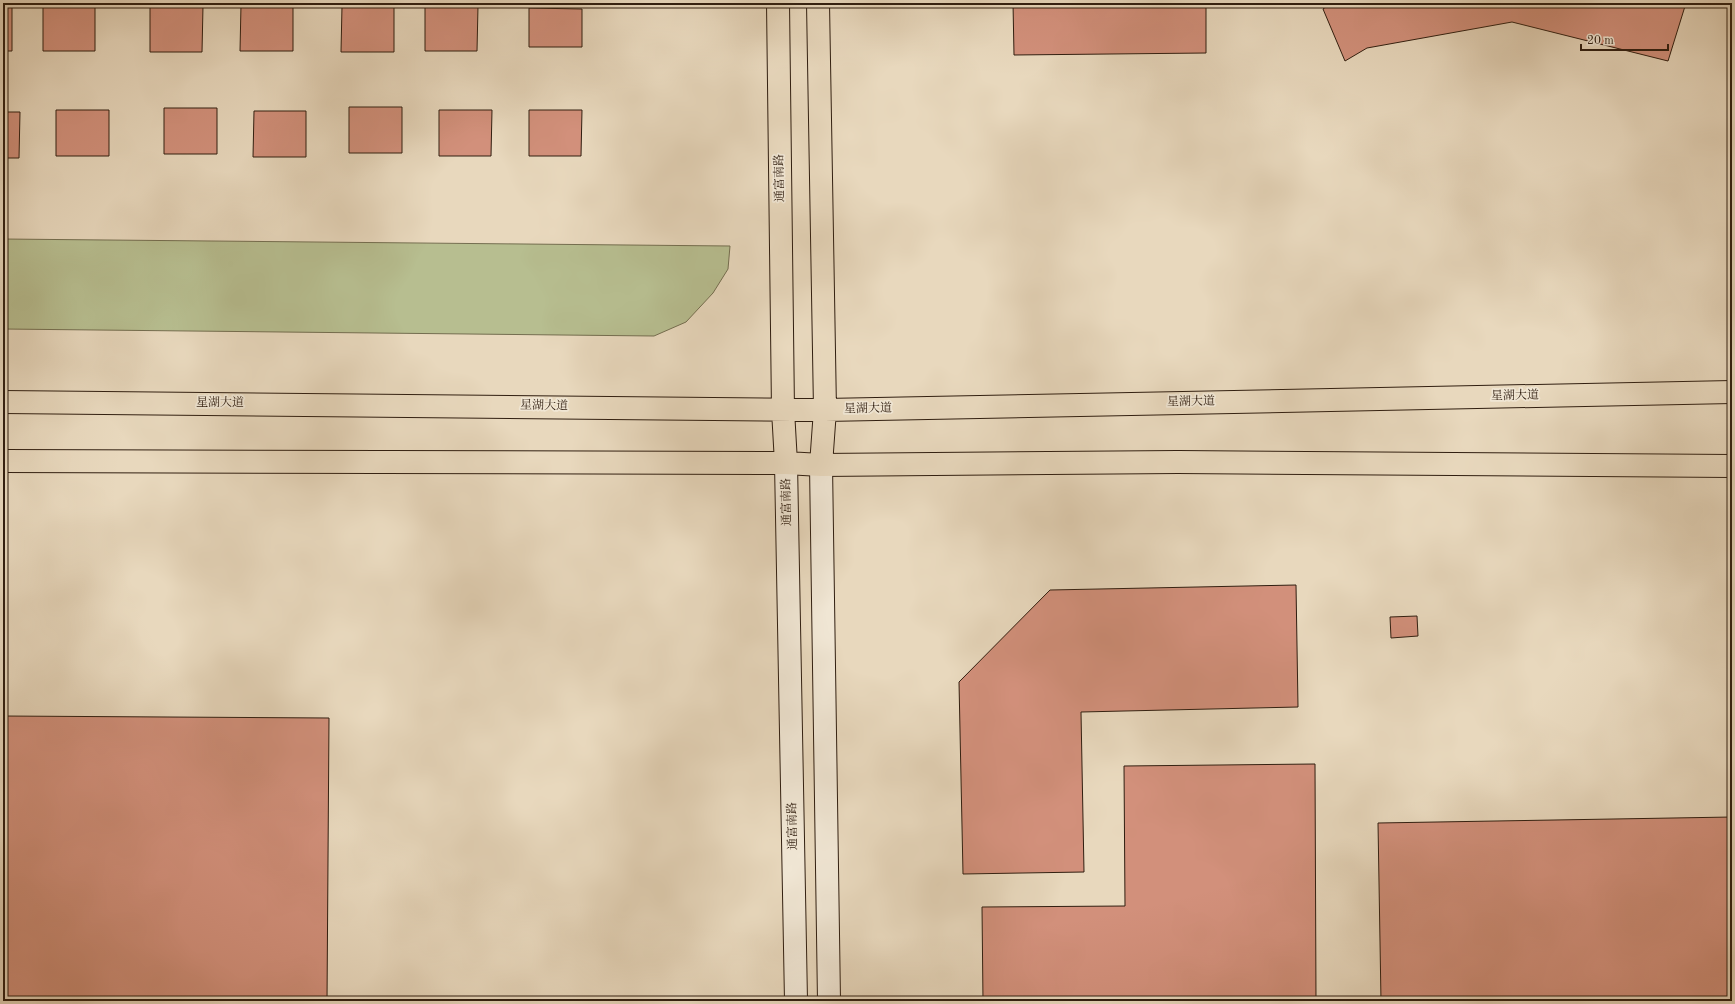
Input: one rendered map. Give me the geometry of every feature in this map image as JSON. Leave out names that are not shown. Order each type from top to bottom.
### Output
[{"type":"main road","name":"通富南路","points":[[778,3],[783,410],[786,463],[796,1001]]},
{"type":"main road","points":[[818,3],[824,410],[821,465],[829,1001]]},
{"type":"main road","name":"星湖大道","points":[[3,402],[824,410],[1732,392]]},
{"type":"main road","points":[[3,461],[786,463],[821,465],[1178,462],[1732,466]]},
{"type":"green space","points":[[3,239],[730,246],[728,269],[713,293],[686,322],[654,336],[3,329]]},
{"type":"building","points":[[1013,3],[1206,3],[1206,53],[1014,55]]},
{"type":"building","points":[[1331,3],[1686,3],[1668,61],[1512,22],[1367,48],[1345,61],[1323,9]]},
{"type":"building","points":[[3,5],[12,5],[12,51],[3,51]]},
{"type":"building","points":[[43,5],[95,5],[95,51],[43,51]]},
{"type":"building","points":[[241,5],[293,5],[293,51],[240,51]]},
{"type":"building","points":[[425,5],[478,6],[477,51],[425,51]]},
{"type":"building","points":[[150,6],[203,6],[202,52],[150,52]]},
{"type":"building","points":[[342,6],[394,6],[394,52],[341,52]]},
{"type":"building","points":[[529,8],[582,9],[582,47],[529,47]]},
{"type":"building","points":[[349,107],[402,107],[402,153],[349,153]]},
{"type":"building","points":[[164,108],[217,108],[217,154],[164,154]]},
{"type":"building","points":[[56,110],[109,110],[109,156],[56,156]]},
{"type":"building","points":[[439,110],[492,110],[491,156],[439,156]]},
{"type":"building","points":[[529,110],[582,110],[581,156],[529,156]]},
{"type":"building","points":[[254,111],[306,111],[306,157],[253,157]]},
{"type":"building","points":[[3,112],[20,112],[19,158],[3,158]]},
{"type":"building","points":[[1296,585],[1298,707],[1081,712],[1084,872],[963,874],[959,682],[1050,590]]},
{"type":"building","points":[[1417,616],[1418,636],[1391,638],[1390,617]]},
{"type":"building","points":[[3,716],[329,718],[327,1001],[3,1001]]},
{"type":"building","points":[[1315,764],[1316,1001],[983,1001],[982,907],[1125,906],[1124,766]]},
{"type":"building","points":[[1732,817],[1732,1001],[1381,1001],[1378,823]]}]
